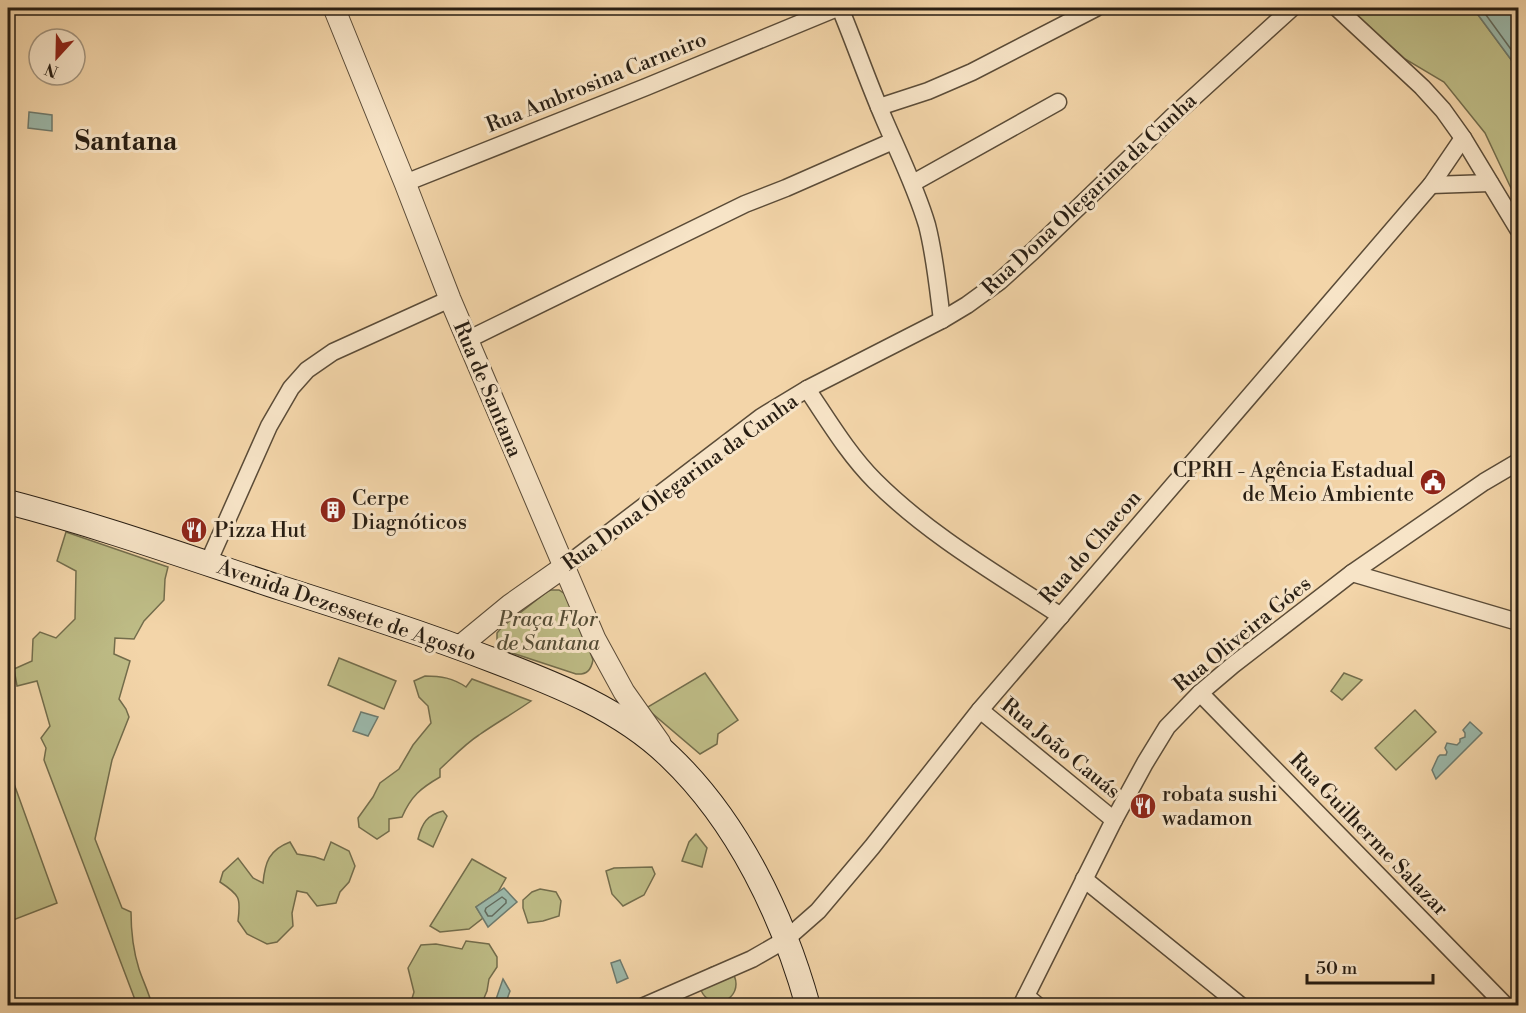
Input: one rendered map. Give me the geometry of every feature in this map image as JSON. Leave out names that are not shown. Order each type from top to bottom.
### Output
[{"type":"main road","name":"Avenida Dezessete de Agosto","points":[[8,502],[64,516],[459,647],[532,675],[594,703],[627,722],[669,756],[693,781],[740,845],[766,894],[808,1005]]},
{"type":"street","name":"Rua de Santana","points":[[334,8],[450,300],[595,639],[624,692],[669,756]]},
{"type":"street","name":"Rua Ambrosina Carneiro","points":[[405,183],[839,8]]},
{"type":"street","points":[[839,8],[893,141],[913,183],[928,228],[942,320]]},
{"type":"street","points":[[879,107],[928,91],[972,72],[1096,8]]},
{"type":"street","name":"Rua Dona Olegarina da Cunha","points":[[459,647],[510,605],[564,567],[761,417],[807,389],[942,320],[967,305],[1008,274],[1171,118],[1292,8]]},
{"type":"street","points":[[1336,8],[1422,87],[1443,110],[1463,138],[1518,229]]},
{"type":"street","points":[[913,183],[1058,102]]},
{"type":"street","name":"Rua do Chacon","points":[[644,1005],[752,959],[785,940],[818,911],[980,711],[1431,185],[1463,138]]},
{"type":"street","points":[[467,340],[745,204],[893,141]]},
{"type":"street","points":[[1431,185],[1490,183]]},
{"type":"street","points":[[208,563],[269,426],[291,388],[307,370],[333,352],[450,300]]},
{"type":"street","points":[[807,389],[855,458],[894,498],[919,520],[975,561],[1061,616]]},
{"type":"street","name":"Rua Oliveira Góes","points":[[1028,1002],[1084,879],[1145,763],[1167,727],[1200,693],[1233,665],[1352,573],[1484,482],[1518,462]]},
{"type":"street","points":[[1352,573],[1518,622]]},
{"type":"street","name":"Rua Guilherme Salazar","points":[[1200,693],[1506,1005]]},
{"type":"street","name":"Rua João Cauás","points":[[980,711],[1114,820]]},
{"type":"street","points":[[1084,879],[1241,1005]]},
{"type":"green space","points":[[1349,8],[1473,8],[1518,69],[1518,203],[1485,133],[1444,82],[1405,59]]},
{"type":"green space","points":[[66,532],[168,567],[164,600],[144,621],[134,639],[115,638],[114,654],[130,661],[119,699],[129,717],[112,760],[95,839],[122,908],[131,912],[135,955],[152,1005],[137,1005],[44,760],[46,748],[41,738],[50,726],[37,681],[17,686],[14,669],[32,661],[33,639],[40,632],[56,638],[75,619],[76,571],[57,561]]},
{"type":"green space","name":"Praça Flor de Santana","points":[[551,590],[559,590],[565,594],[580,624],[593,660],[586,673],[576,674],[503,650],[497,643],[497,633],[502,627]]},
{"type":"green space","points":[[339,658],[396,681],[384,709],[328,685]]},
{"type":"green space","points":[[705,673],[738,720],[718,734],[717,744],[700,754],[646,708]]},
{"type":"green space","points":[[1344,673],[1362,680],[1342,700],[1331,691]]},
{"type":"green space","points":[[425,676],[447,678],[466,687],[472,679],[531,701],[464,747],[440,769],[440,777],[413,798],[402,817],[389,819],[389,831],[377,839],[359,827],[358,818],[380,783],[399,769],[413,745],[431,723],[428,706],[419,697],[414,681]]},
{"type":"green space","points":[[1415,710],[1436,732],[1396,770],[1375,748]]},
{"type":"green space","points":[[13,781],[57,903],[8,922],[8,783]]},
{"type":"green space","points":[[443,811],[447,816],[433,847],[418,839],[426,820]]},
{"type":"green space","points":[[696,834],[707,848],[702,867],[682,861],[689,842]]},
{"type":"green space","points":[[290,842],[297,854],[324,860],[331,842],[349,851],[355,866],[349,882],[340,892],[336,903],[317,906],[307,893],[297,891],[292,913],[293,926],[277,942],[267,944],[247,934],[238,921],[238,898],[232,890],[220,882],[223,872],[238,858],[253,878],[263,883],[269,858],[277,849]]},
{"type":"green space","points":[[472,859],[506,878],[498,892],[476,907],[483,918],[469,929],[440,932],[430,926]]},
{"type":"green space","points":[[652,867],[655,874],[644,895],[623,906],[612,894],[606,871],[614,868]]},
{"type":"green space","points":[[540,889],[556,892],[561,901],[559,916],[528,923],[523,900],[532,892]]},
{"type":"green space","points":[[466,941],[489,944],[497,957],[497,967],[489,979],[481,1005],[410,1005],[414,992],[408,968],[421,945],[436,944],[462,949]]},
{"type":"green space","points":[[718,966],[731,971],[736,984],[731,997],[718,1002],[705,997],[700,984],[705,971]]},
{"type":"water","points":[[1473,8],[1518,8],[1518,69]]},
{"type":"water","points":[[29,112],[52,115],[52,131],[28,128]]},
{"type":"water","points":[[361,712],[378,717],[368,736],[353,731]]},
{"type":"water","points":[[1470,722],[1482,733],[1436,779],[1432,770],[1438,757],[1446,755],[1447,743],[1457,745],[1460,739],[1465,737],[1463,730]]},
{"type":"water","points":[[504,888],[517,902],[488,927],[476,907]]},
{"type":"water","points":[[620,960],[628,978],[617,983],[611,963]]},
{"type":"water","points":[[503,979],[510,991],[505,1005],[494,1005]]},
{"type":"place","name":"CPRH - Agência Estadual de Meio Ambiente","points":[[1433,482]]},
{"type":"place","name":"Cerpe Diagnóticos","points":[[333,510]]},
{"type":"place","name":"Pizza Hut","points":[[194,530]]},
{"type":"place","name":"robata sushi wadamon","points":[[1143,806]]},
{"type":"district","name":"Santana","points":[[126,141]]}]
